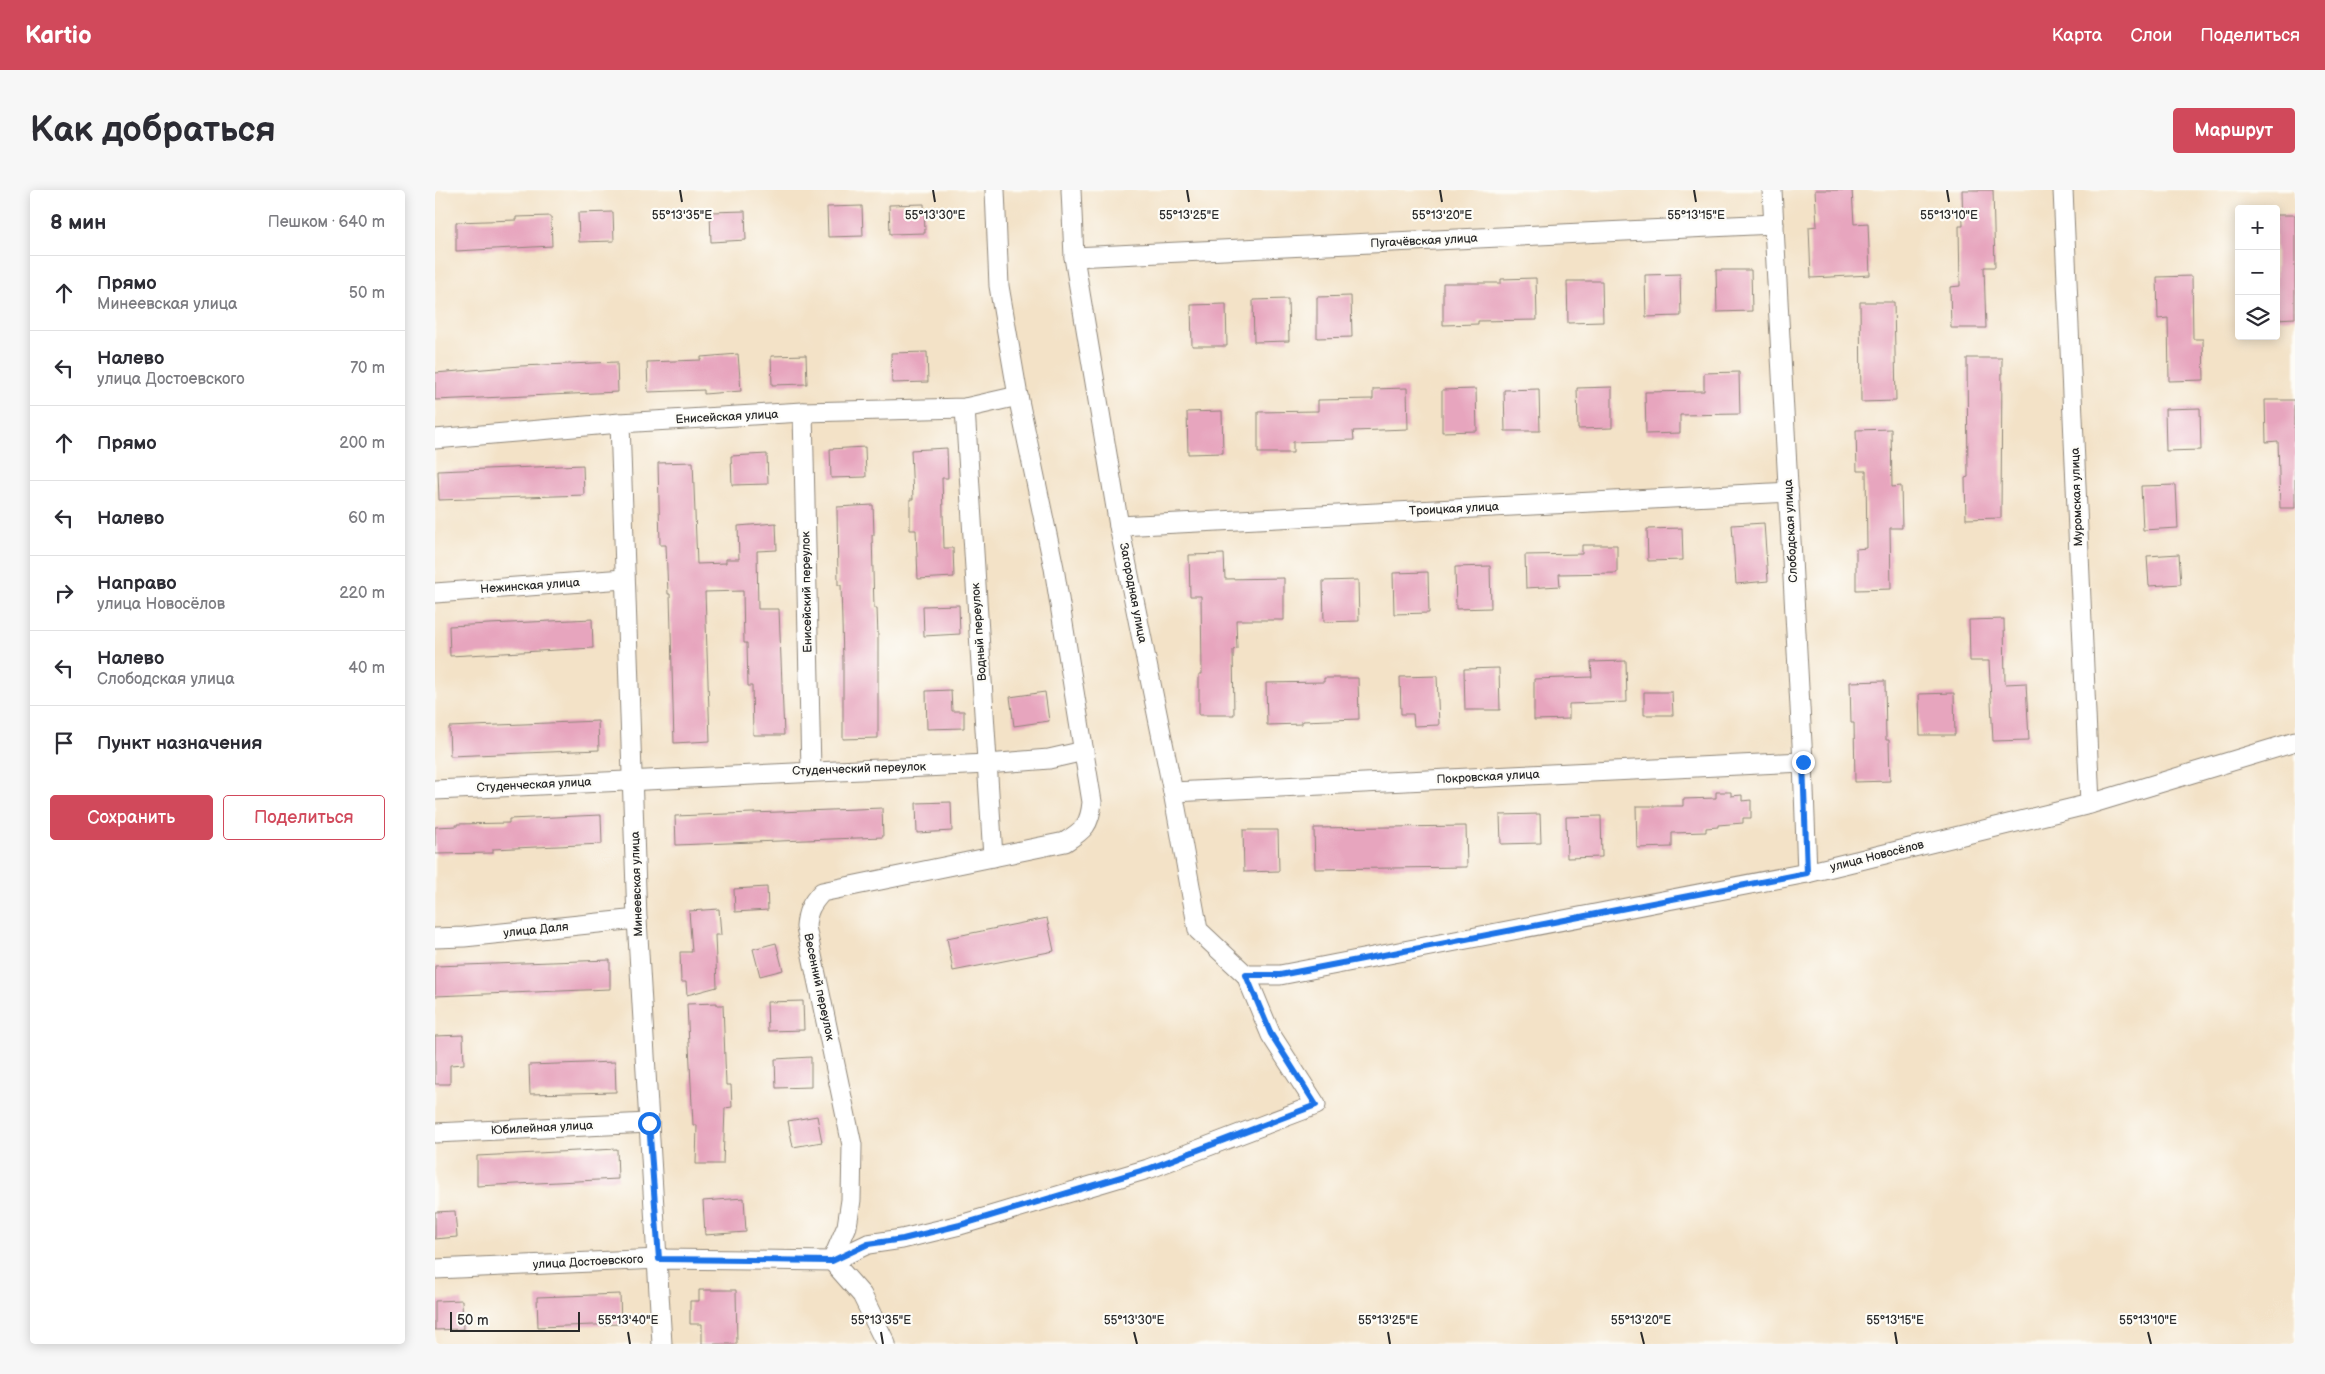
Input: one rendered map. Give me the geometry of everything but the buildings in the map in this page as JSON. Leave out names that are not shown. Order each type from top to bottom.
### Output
[{"type":"street","points":[[995,190],[999,286],[1018,396],[1054,568],[1084,751]]},
{"type":"street","name":"Загородная улица","points":[[1071,190],[1074,256],[1119,526],[1173,792],[1198,930],[1246,975]]},
{"type":"street","name":"Слободская улица","points":[[1772,190],[1803,762],[1807,873]]},
{"type":"street","name":"Муромская улица","points":[[2063,190],[2090,804]]},
{"type":"street","name":"Пугачёвская улица","points":[[1074,256],[1774,224]]},
{"type":"street","name":"Енисейская улица","points":[[435,438],[620,423],[803,412],[965,408],[1018,396]]},
{"type":"street","name":"Водный переулок","points":[[965,408],[993,857]]},
{"type":"street","name":"Енисейский переулок","points":[[803,412],[811,771]]},
{"type":"street","name":"Минеевская улица","points":[[620,423],[624,578],[634,780],[637,919],[663,1344]]},
{"type":"street","name":"Троицкая улица","points":[[1119,526],[1789,492]]},
{"type":"street","name":"Нежинская улица","points":[[435,593],[624,578]]},
{"type":"street","name":"улица Новосёлов","points":[[1246,975],[1280,975],[1807,873],[2090,804],[2295,742]]},
{"type":"street","name":"Студенческий переулок","points":[[634,780],[987,764],[1049,759],[1084,751]]},
{"type":"street","name":"Весенний переулок","points":[[832,1261],[847,1226],[851,1200],[853,1145],[806,927],[810,905],[822,892],[1065,842],[1083,830],[1091,816],[1092,802],[1084,751]]},
{"type":"street","name":"Покровская улица","points":[[1173,792],[1803,762]]},
{"type":"street","name":"Студенческая улица","points":[[435,790],[634,780]]},
{"type":"street","name":"улица Даля","points":[[435,938],[637,919]]},
{"type":"street","points":[[887,1344],[862,1295],[832,1261],[868,1244],[903,1239],[960,1225],[1148,1169],[1316,1105],[1271,1034],[1246,975]]},
{"type":"street","name":"Юбилейная улица","points":[[435,1133],[649,1123]]},
{"type":"street","name":"улица Достоевского","points":[[435,1269],[659,1259],[832,1261]]},
{"type":"route","points":[[649,1123],[659,1259],[832,1261],[868,1244],[903,1239],[960,1225],[1148,1169],[1316,1105],[1271,1034],[1246,975],[1280,975],[1807,873],[1803,762]]}]
